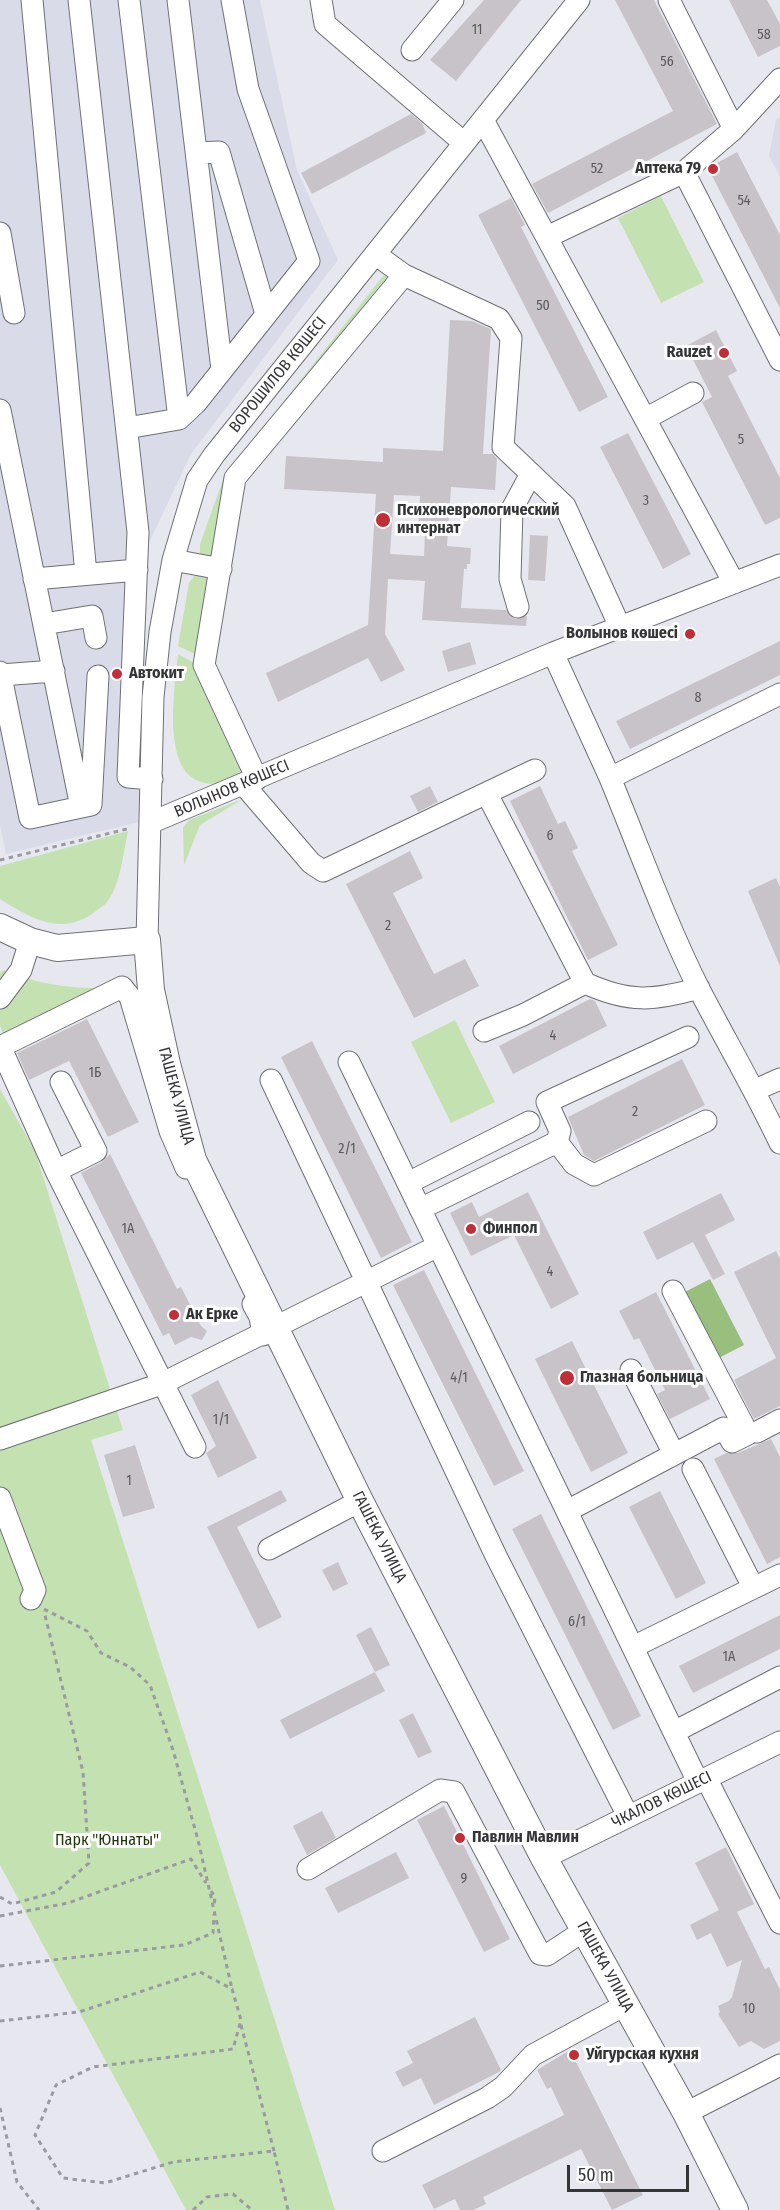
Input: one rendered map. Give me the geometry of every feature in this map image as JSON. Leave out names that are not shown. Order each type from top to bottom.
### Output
[{"type":"main road","points":[[0,927],[30,941],[57,948],[147,940]]},
{"type":"main road","name":"ГАШЕКА УЛИЦА","points":[[147,940],[151,990],[167,1064],[193,1160],[269,1332],[360,1501],[543,1858],[686,2113],[735,2210]]},
{"type":"street","points":[[32,0],[86,574]]},
{"type":"street","points":[[79,0],[138,532],[128,777],[152,779]]},
{"type":"street","points":[[129,0],[179,419]]},
{"type":"street","points":[[178,0],[222,370]]},
{"type":"street","points":[[127,428],[179,419],[222,370],[309,261],[248,89],[232,0]]},
{"type":"street","points":[[321,0],[325,24],[464,143]]},
{"type":"street","points":[[411,50],[453,0]]},
{"type":"street","name":"ВОРОШИЛОВ КӨШЕСІ","points":[[150,823],[153,697],[160,632],[173,560],[197,480],[579,0]]},
{"type":"street","points":[[669,0],[734,129]]},
{"type":"street","points":[[547,237],[684,172],[734,129],[780,79]]},
{"type":"street","points":[[483,120],[734,583]]},
{"type":"street","points":[[197,153],[219,152],[266,314]]},
{"type":"street","points":[[684,172],[780,360]]},
{"type":"street","points":[[0,233],[14,313]]},
{"type":"street","points":[[375,254],[404,275],[499,319],[511,338],[503,447],[565,506],[620,627]]},
{"type":"street","points":[[404,275],[235,478],[204,665],[250,782],[311,863],[323,871],[535,770]]},
{"type":"street","points":[[645,419],[693,393]]},
{"type":"street","points":[[0,410],[81,807]]},
{"type":"street","points":[[518,606],[510,579],[512,509],[531,474]]},
{"type":"street","points":[[173,560],[221,569]]},
{"type":"street","name":"ВОЛЫНОВ КӨШЕСІ","points":[[150,823],[553,653],[780,565]]},
{"type":"street","points":[[34,579],[137,570]]},
{"type":"street","points":[[44,624],[92,616],[96,638]]},
{"type":"street","points":[[553,653],[610,778],[663,908],[699,988],[755,1090],[780,1143]]},
{"type":"street","points":[[54,671],[0,673],[30,818],[92,805],[98,676]]},
{"type":"street","points":[[610,778],[780,694]]},
{"type":"street","points":[[487,794],[585,983],[632,1000],[666,998],[699,988]]},
{"type":"street","name":"ГАШЕКА УЛИЦА","points":[[147,940],[150,823]]},
{"type":"street","points":[[0,998],[21,969],[30,941]]},
{"type":"street","points":[[484,1031],[523,1015],[585,983]]},
{"type":"street","points":[[195,1447],[161,1384],[56,1171],[0,1047],[122,987],[130,997],[143,1034],[150,1068],[170,1131],[269,1332]]},
{"type":"street","points":[[688,1037],[547,1102],[560,1131],[558,1142],[574,1164],[594,1175],[706,1121]]},
{"type":"street","points":[[349,1062],[674,1732],[780,1923]]},
{"type":"street","points":[[755,1090],[780,1078]]},
{"type":"street","points":[[271,1080],[496,1557],[628,1816]]},
{"type":"street","points":[[56,1171],[96,1151],[62,1082]]},
{"type":"street","points":[[408,1183],[529,1122]]},
{"type":"street","points":[[420,1209],[558,1142]]},
{"type":"street","points":[[0,1439],[161,1384],[438,1246]]},
{"type":"street","points":[[567,1511],[723,1428],[732,1442],[748,1434],[673,1291]]},
{"type":"street","points":[[631,1370],[674,1454]]},
{"type":"street","points":[[757,1432],[780,1420]]},
{"type":"street","points":[[693,1469],[753,1587]]},
{"type":"street","points":[[0,1498],[35,1590],[31,1599]]},
{"type":"street","points":[[269,1549],[360,1501]]},
{"type":"street","points":[[633,1647],[780,1575]]},
{"type":"street","points":[[674,1732],[780,1677]]},
{"type":"street","name":"ЧКАЛОВ КӨШЕСІ","points":[[543,1858],[780,1742]]},
{"type":"street","points":[[308,1869],[440,1790],[447,1789],[454,1792],[540,1954],[548,1955],[585,1930]]},
{"type":"street","points":[[383,2151],[487,2098],[503,2087],[533,2055],[625,2005]]},
{"type":"street","points":[[686,2113],[780,2065]]},
{"type":"path","points":[[0,860],[150,823]]},
{"type":"path","points":[[0,1897],[12,1905],[56,1892],[89,1863],[83,1772],[46,1613],[41,1607],[87,1631],[101,1653],[130,1667],[150,1685],[173,1750],[209,1887]]},
{"type":"path","points":[[0,1916],[68,1903],[191,1858],[215,1897],[213,1934],[184,1945],[0,1966]]},
{"type":"path","points":[[214,1910],[288,2210]]},
{"type":"path","points":[[0,2021],[79,2012],[200,1972],[232,1989]]},
{"type":"path","points":[[241,2022],[233,2049],[93,2067],[56,2085],[36,2135],[63,2178],[105,2183],[173,2162],[274,2151]]},
{"type":"path","points":[[0,2108],[17,2182],[39,2210]]},
{"type":"path","points":[[193,2210],[207,2197],[233,2194],[252,2210]]},
{"type":"shaded area","points":[[0,0],[260,0],[297,170],[338,260],[191,454],[148,545],[139,822],[6,854],[0,825]]},
{"type":"shaded area","points":[[780,117],[780,177],[769,156],[776,119]]},
{"type":"green space","points":[[661,196],[704,282],[661,303],[618,218]]},
{"type":"green space","points":[[395,275],[232,475],[215,563],[200,555],[200,544],[224,477],[383,276]]},
{"type":"green space","points":[[214,574],[199,656],[178,646],[189,583],[195,575]]},
{"type":"green space","points":[[178,654],[198,665],[248,776],[221,783],[200,782],[186,772],[178,756],[174,736],[174,691]]},
{"type":"green space","points":[[243,799],[200,825],[184,865],[183,828],[189,820]]},
{"type":"green space","points":[[128,831],[112,895],[104,905],[84,919],[59,924],[47,922],[23,913],[0,899],[0,866]]},
{"type":"green space","points":[[3,970],[56,985],[112,988],[4,1037],[0,1025],[0,973]]},
{"type":"green space","points":[[455,1020],[495,1102],[451,1123],[411,1042]]},
{"type":"green space","name":"Парк \"Юннаты\"","points":[[0,1089],[35,1151],[123,1430],[91,1440],[335,2210],[186,2210],[0,1865]]},
{"type":"green space","points":[[710,1279],[744,1345],[713,1361],[679,1295]]},
{"type":"building","points":[[484,0],[521,0],[456,81],[430,60]]},
{"type":"building","points":[[615,0],[654,0],[717,124],[548,213],[532,184],[673,111]]},
{"type":"building","points":[[729,0],[767,0],[780,24],[780,46],[758,57]]},
{"type":"building","points":[[411,114],[422,123],[426,133],[312,194],[301,173]]},
{"type":"building","points":[[737,152],[780,235],[780,308],[708,168]]},
{"type":"building","points":[[511,198],[525,225],[521,227],[608,397],[579,412],[478,215]]},
{"type":"building","name":"Психоневрологический интернат","points":[[450,320],[472,321],[491,329],[483,454],[493,454],[497,459],[495,490],[451,487],[447,546],[471,548],[470,564],[467,564],[467,569],[464,569],[461,608],[506,610],[515,619],[527,616],[526,626],[422,620],[425,581],[388,579],[385,634],[405,670],[381,682],[368,658],[278,702],[266,673],[368,625],[376,494],[284,489],[286,456],[383,462],[383,448],[443,451]],"holes":[[[394,495],[420,496],[418,530],[425,531],[424,556],[390,554]]]},
{"type":"building","points":[[716,330],[737,371],[728,376],[780,478],[780,518],[765,525],[702,402],[712,397],[686,346]]},
{"type":"building","points":[[628,433],[691,554],[663,569],[600,447]]},
{"type":"building","points":[[530,535],[548,536],[545,581],[528,580]]},
{"type":"building","points":[[780,641],[780,675],[630,749],[616,721]]},
{"type":"building","points":[[470,642],[476,664],[448,672],[442,651]]},
{"type":"building","points":[[430,786],[438,802],[418,812],[410,796]]},
{"type":"building","points":[[540,786],[558,824],[565,821],[578,848],[572,851],[618,945],[588,960],[510,801]]},
{"type":"building","points":[[410,851],[423,878],[393,893],[434,974],[465,959],[479,986],[414,1018],[346,884]]},
{"type":"building","points":[[776,878],[780,887],[780,966],[748,891]]},
{"type":"building","points":[[590,999],[595,1001],[607,1026],[513,1074],[499,1046]]},
{"type":"building","points":[[87,1019],[139,1122],[108,1137],[69,1061],[29,1080],[17,1053]]},
{"type":"building","points":[[312,1041],[412,1242],[381,1258],[281,1057]]},
{"type":"building","points":[[682,1059],[705,1105],[594,1161],[584,1155],[568,1117]]},
{"type":"building","points":[[110,1154],[177,1289],[181,1287],[201,1326],[207,1331],[202,1340],[191,1337],[175,1345],[169,1333],[163,1336],[81,1173],[102,1162]]},
{"type":"building","points":[[528,1192],[579,1294],[551,1309],[514,1235],[471,1256],[450,1213],[472,1202],[479,1217]]},
{"type":"building","points":[[721,1193],[735,1220],[705,1235],[725,1274],[713,1280],[693,1242],[657,1260],[643,1232]]},
{"type":"building","points":[[776,1251],[780,1259],[780,1406],[754,1419],[734,1380],[776,1358],[734,1272]]},
{"type":"building","points":[[424,1270],[524,1471],[494,1486],[393,1285]]},
{"type":"building","points":[[656,1292],[710,1399],[670,1419],[657,1394],[665,1390],[639,1338],[634,1340],[619,1311]]},
{"type":"building","points":[[572,1341],[628,1453],[591,1472],[535,1359]]},
{"type":"building","points":[[218,1380],[257,1458],[218,1478],[206,1453],[216,1446],[191,1395]]},
{"type":"building","points":[[771,1439],[780,1457],[780,1557],[767,1564],[714,1459],[726,1453],[738,1453]]},
{"type":"building","points":[[135,1445],[155,1508],[123,1517],[104,1455]]},
{"type":"building","points":[[281,1490],[287,1501],[237,1527],[282,1617],[258,1629],[207,1527]]},
{"type":"building","points":[[660,1491],[706,1583],[676,1599],[629,1507]]},
{"type":"building","points":[[541,1514],[641,1716],[613,1730],[512,1529]]},
{"type":"building","points":[[338,1562],[348,1584],[333,1591],[322,1570]]},
{"type":"building","points":[[780,1615],[780,1649],[693,1693],[679,1666]]},
{"type":"building","points":[[371,1627],[390,1665],[375,1672],[356,1635]]},
{"type":"building","points":[[375,1672],[385,1691],[290,1739],[280,1720]]},
{"type":"building","points":[[413,1713],[432,1752],[418,1758],[399,1720]]},
{"type":"building","points":[[444,1806],[510,1939],[484,1952],[417,1820]]},
{"type":"building","points":[[322,1811],[336,1838],[307,1855],[293,1826]]},
{"type":"building","points":[[726,1847],[754,1904],[737,1912],[765,1969],[769,1967],[780,1990],[780,2041],[764,2049],[751,2041],[739,2047],[718,2014],[720,2012],[718,2006],[732,1997],[742,1960],[727,1967],[711,1933],[697,1940],[690,1925],[719,1910],[695,1863]]},
{"type":"building","points":[[396,1852],[409,1878],[338,1913],[325,1888]]},
{"type":"building","points":[[475,2017],[501,2070],[499,2072],[434,2105],[421,2078],[403,2087],[395,2072],[413,2063],[407,2051]]},
{"type":"building","points":[[570,2050],[643,2195],[612,2210],[581,2149],[483,2197],[486,2204],[473,2210],[460,2210],[455,2199],[434,2209],[422,2185],[564,2115],[551,2087],[547,2089],[537,2070]]},
{"type":"place","name":"Аптека 79","points":[[713,169]]},
{"type":"place","name":"Rauzet","points":[[724,353]]},
{"type":"place","name":"Психоневрологический интернат","points":[[383,520]]},
{"type":"place","name":"Волынов көшесі","points":[[690,634]]},
{"type":"place","name":"Автокит","points":[[117,674]]},
{"type":"place","name":"Финпол","points":[[471,1229]]},
{"type":"place","name":"Ак Ерке","points":[[174,1315]]},
{"type":"place","name":"Глазная больница","points":[[567,1378]]},
{"type":"place","name":"Павлин Мавлин","points":[[460,1838]]},
{"type":"place","name":"Уйгурская кухня","points":[[574,2055]]}]
